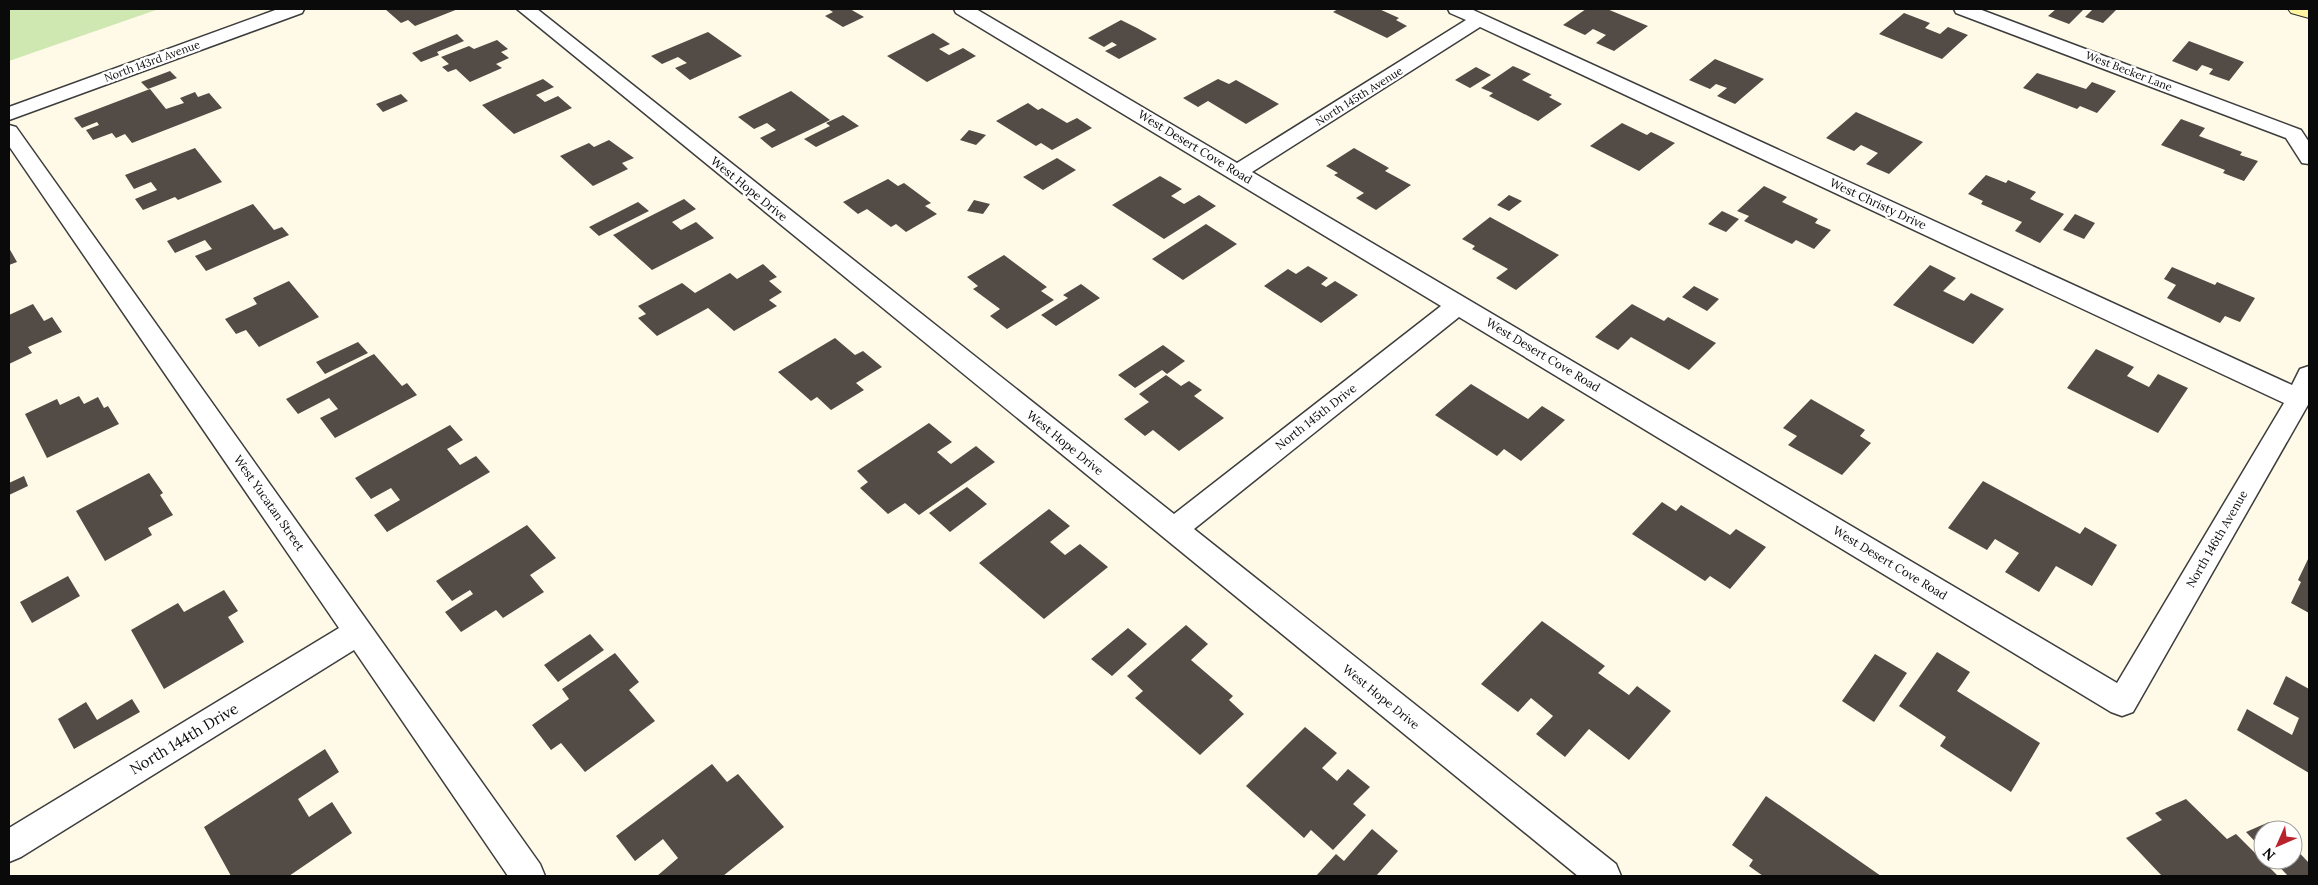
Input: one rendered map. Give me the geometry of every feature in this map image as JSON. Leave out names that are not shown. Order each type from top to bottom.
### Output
[{"type":"main road","points":[[2298,9],[2309,12]]},
{"type":"street","name":"North 143rd Avenue","points":[[9,114],[295,9]]},
{"type":"street","name":"West Hope Drive","points":[[526,9],[1604,876]]},
{"type":"street","name":"West Desert Cove Road","points":[[963,9],[2122,702]]},
{"type":"street","name":"West Christy Drive","points":[[1458,9],[2304,387]]},
{"type":"street","name":"West Becker Lane","points":[[1963,9],[2294,134],[2309,158]]},
{"type":"street","name":"North 145th Avenue","points":[[1237,172],[1480,19]]},
{"type":"street","name":"West Yucatan Street","points":[[9,131],[528,876]]},
{"type":"street","name":"North 145th Drive","points":[[1173,530],[1458,304]]},
{"type":"street","name":"North 146th Avenue","points":[[2122,702],[2304,387]]},
{"type":"street","name":"North 144th Drive","points":[[9,846],[358,632]]},
{"type":"green space","points":[[9,9],[159,9],[9,61]]},
{"type":"building","points":[[385,9],[458,9],[415,26],[408,20],[401,23]]},
{"type":"building","points":[[828,9],[850,9],[864,17],[843,27],[825,16],[833,12]]},
{"type":"building","points":[[1338,9],[1379,9],[1399,18],[1396,20],[1407,26],[1387,38],[1333,12]]},
{"type":"building","points":[[1586,9],[1607,9],[1648,26],[1614,51],[1596,43],[1606,35],[1593,29],[1585,35],[1563,25]]},
{"type":"building","points":[[2056,9],[2084,9],[2069,24],[2048,16]]},
{"type":"building","points":[[2093,9],[2117,9],[2103,23],[2085,17]]},
{"type":"building","points":[[1904,13],[1930,23],[1925,28],[1940,34],[1948,27],[1968,35],[1942,59],[1879,34]]},
{"type":"building","points":[[1121,20],[1157,39],[1119,59],[1105,51],[1117,45],[1112,42],[1104,47],[1088,38]]},
{"type":"building","points":[[708,32],[742,56],[690,80],[675,68],[687,63],[678,57],[662,64],[651,56]]},
{"type":"building","points":[[933,33],[950,44],[939,49],[949,55],[963,48],[976,56],[927,82],[887,56]]},
{"type":"building","points":[[457,34],[464,41],[437,52],[439,55],[421,62],[412,53]]},
{"type":"building","points":[[497,40],[508,49],[501,52],[509,58],[496,64],[502,68],[470,82],[456,69],[448,72],[442,67],[449,64],[441,57],[469,46],[474,49]]},
{"type":"building","points":[[2189,41],[2244,62],[2229,81],[2209,74],[2213,69],[2202,65],[2197,71],[2172,61]]},
{"type":"building","points":[[1715,59],[1764,79],[1735,104],[1717,96],[1727,88],[1716,84],[1710,89],[1689,80]]},
{"type":"building","points":[[1513,66],[1531,74],[1522,80],[1552,95],[1549,97],[1562,104],[1538,121],[1489,96],[1493,93],[1481,88]]},
{"type":"building","points":[[1476,67],[1491,75],[1470,88],[1455,80]]},
{"type":"building","points":[[170,71],[177,78],[148,89],[141,82]]},
{"type":"building","points":[[2037,73],[2086,89],[2092,82],[2116,91],[2097,113],[2080,106],[2077,109],[2023,88]]},
{"type":"building","points":[[543,79],[554,87],[536,95],[545,102],[558,96],[572,108],[514,134],[482,105]]},
{"type":"building","points":[[1218,79],[1229,84],[1236,80],[1279,104],[1246,124],[1208,101],[1198,107],[1183,98]]},
{"type":"building","points":[[150,89],[166,109],[184,103],[180,98],[195,92],[198,97],[209,93],[222,108],[132,143],[125,134],[116,138],[112,133],[93,140],[86,130],[99,125],[97,122],[82,128],[74,118]]},
{"type":"building","points":[[791,91],[830,120],[772,148],[760,138],[776,130],[767,123],[754,129],[738,117]]},
{"type":"building","points":[[401,94],[408,101],[383,112],[376,104]]},
{"type":"building","points":[[1028,103],[1038,110],[1042,108],[1067,123],[1077,118],[1092,128],[1052,150],[1041,143],[1036,146],[996,121]]},
{"type":"building","points":[[1856,112],[1923,142],[1889,174],[1866,164],[1878,153],[1861,145],[1854,151],[1826,138]]},
{"type":"building","points":[[843,115],[859,126],[816,147],[804,139],[830,126],[826,123]]},
{"type":"building","points":[[2181,119],[2205,128],[2199,136],[2242,152],[2240,155],[2258,161],[2244,181],[2223,173],[2225,170],[2161,145]]},
{"type":"building","points":[[1622,123],[1647,135],[1651,132],[1675,143],[1639,171],[1590,146]]},
{"type":"building","points":[[969,130],[986,135],[976,145],[960,140]]},
{"type":"building","points":[[609,140],[634,158],[622,163],[628,169],[593,186],[560,156],[589,143],[594,147]]},
{"type":"building","points":[[195,148],[222,182],[178,200],[175,197],[143,210],[135,199],[157,190],[151,182],[134,189],[125,175]]},
{"type":"building","points":[[1354,148],[1389,168],[1385,171],[1411,185],[1376,210],[1356,198],[1364,193],[1334,175],[1338,173],[1326,166]]},
{"type":"building","points":[[1057,158],[1076,170],[1043,190],[1023,177]]},
{"type":"building","points":[[1986,175],[2006,183],[2008,180],[2036,192],[2030,199],[2064,214],[2040,243],[2015,231],[2022,222],[1981,204],[1983,201],[1968,194]]},
{"type":"building","points":[[1160,176],[1182,189],[1171,196],[1184,204],[1199,195],[1216,206],[1164,239],[1112,205]]},
{"type":"building","points":[[888,179],[898,186],[904,183],[931,203],[925,206],[937,214],[906,232],[896,224],[891,227],[867,209],[858,214],[843,202]]},
{"type":"building","points":[[1764,186],[1787,197],[1782,202],[1818,219],[1815,223],[1831,230],[1814,249],[1796,240],[1792,244],[1744,221],[1749,216],[1737,211]]},
{"type":"building","points":[[1509,195],[1522,201],[1509,211],[1497,205]]},
{"type":"building","points":[[684,199],[696,209],[672,222],[681,230],[696,222],[714,238],[652,270],[613,235]]},
{"type":"building","points":[[974,200],[990,204],[983,214],[967,211]]},
{"type":"building","points":[[638,202],[649,211],[599,236],[589,227]]},
{"type":"building","points":[[253,204],[274,230],[282,227],[289,235],[206,271],[195,256],[212,249],[205,240],[175,253],[167,241]]},
{"type":"building","points":[[1722,211],[1739,219],[1726,232],[1708,224]]},
{"type":"building","points":[[2075,214],[2095,223],[2084,239],[2063,230]]},
{"type":"building","points":[[1490,217],[1559,255],[1516,290],[1496,278],[1508,269],[1472,249],[1475,246],[1462,239]]},
{"type":"building","points":[[1206,224],[1237,244],[1183,280],[1152,259]]},
{"type":"building","points":[[9,248],[17,262],[9,265]]},
{"type":"building","points":[[1004,255],[1047,287],[1041,291],[1054,300],[1007,329],[990,316],[1000,309],[973,289],[978,286],[967,277]]},
{"type":"building","points":[[763,264],[777,277],[769,281],[782,292],[769,300],[777,306],[734,331],[708,308],[657,336],[638,318],[646,314],[638,306],[682,283],[695,293],[730,273],[737,279]]},
{"type":"building","points":[[1930,265],[1956,278],[1943,291],[1964,301],[1971,293],[2004,309],[1973,344],[1893,305]]},
{"type":"building","points":[[1308,266],[1328,278],[1321,284],[1326,287],[1335,281],[1358,295],[1321,323],[1264,286],[1288,269],[1296,274]]},
{"type":"building","points":[[2172,267],[2215,285],[2217,282],[2255,298],[2240,322],[2225,316],[2220,323],[2167,298],[2176,285],[2164,279]]},
{"type":"building","points":[[289,281],[319,317],[259,347],[246,330],[236,334],[225,319],[257,304],[253,298]]},
{"type":"building","points":[[1081,284],[1100,298],[1056,326],[1041,315],[1068,298],[1063,295]]},
{"type":"building","points":[[1694,286],[1719,299],[1707,311],[1682,297]]},
{"type":"building","points":[[33,304],[44,321],[52,317],[62,332],[28,347],[32,353],[9,364],[9,315]]},
{"type":"building","points":[[1632,304],[1664,321],[1668,317],[1716,343],[1689,370],[1631,337],[1618,350],[1595,337]]},
{"type":"building","points":[[835,338],[855,355],[863,351],[882,367],[856,383],[864,390],[831,410],[817,397],[811,401],[778,372]]},
{"type":"building","points":[[358,342],[368,353],[325,374],[316,362]]},
{"type":"building","points":[[1163,345],[1185,361],[1167,374],[1162,370],[1135,388],[1118,375]]},
{"type":"building","points":[[2096,349],[2134,367],[2127,376],[2149,387],[2158,374],[2188,388],[2158,433],[2067,388]]},
{"type":"building","points":[[374,354],[402,386],[407,383],[417,395],[335,438],[320,418],[338,409],[329,398],[298,414],[286,399]]},
{"type":"building","points":[[1166,375],[1181,386],[1189,381],[1202,390],[1194,396],[1224,418],[1179,451],[1153,430],[1145,436],[1124,419],[1149,402],[1139,394]]},
{"type":"building","points":[[1471,384],[1528,419],[1542,406],[1565,420],[1521,461],[1504,449],[1497,456],[1435,415]]},
{"type":"building","points":[[79,396],[84,404],[98,397],[104,408],[108,406],[119,424],[47,458],[25,414],[57,399],[60,405]]},
{"type":"building","points":[[1811,399],[1865,430],[1860,436],[1871,443],[1842,475],[1788,445],[1797,436],[1783,428]]},
{"type":"building","points":[[929,423],[952,442],[937,452],[951,464],[976,446],[995,462],[919,515],[905,503],[888,514],[860,488],[868,482],[857,471]]},
{"type":"building","points":[[450,425],[463,440],[447,449],[460,465],[476,456],[490,472],[387,532],[374,515],[400,500],[391,488],[371,499],[355,478]]},
{"type":"building","points":[[149,473],[163,493],[160,495],[173,515],[148,528],[152,535],[105,561],[76,511]]},
{"type":"building","points":[[24,476],[28,486],[9,495],[9,483]]},
{"type":"building","points":[[1983,481],[2080,534],[2085,527],[2117,545],[2092,586],[2056,566],[2039,592],[2005,572],[2019,553],[1995,539],[1987,550],[1948,528]]},
{"type":"building","points":[[967,487],[987,504],[950,532],[929,513]]},
{"type":"building","points":[[1662,502],[1676,511],[1681,505],[1730,535],[1736,529],[1766,547],[1730,589],[1710,576],[1705,581],[1632,534]]},
{"type":"building","points":[[1049,509],[1070,526],[1050,542],[1065,555],[1080,544],[1108,567],[1044,619],[979,563]]},
{"type":"building","points":[[527,525],[556,558],[530,575],[544,592],[503,618],[496,610],[461,632],[445,612],[473,594],[470,590],[452,601],[436,581]]},
{"type":"building","points":[[2309,557],[2309,613],[2291,603],[2301,582],[2298,580]]},
{"type":"building","points":[[68,576],[80,596],[32,623],[20,602]]},
{"type":"building","points":[[224,590],[238,611],[228,617],[244,642],[164,689],[131,630],[178,603],[184,612]]},
{"type":"building","points":[[1542,621],[1605,666],[1598,673],[1629,695],[1637,686],[1671,711],[1629,760],[1589,729],[1565,757],[1536,734],[1553,716],[1531,698],[1518,712],[1481,684]]},
{"type":"building","points":[[1186,625],[1208,644],[1191,660],[1233,696],[1229,700],[1244,714],[1200,755],[1135,698],[1143,691],[1127,676]]},
{"type":"building","points":[[1128,628],[1147,644],[1112,676],[1091,659]]},
{"type":"building","points":[[590,634],[604,650],[558,682],[544,665]]},
{"type":"building","points":[[1937,652],[1970,672],[1957,691],[2040,743],[2011,792],[1940,746],[1946,737],[1899,706]]},
{"type":"building","points":[[615,653],[639,682],[629,690],[655,721],[585,772],[561,743],[551,750],[532,725],[569,699],[562,689]]},
{"type":"building","points":[[1875,654],[1907,673],[1874,722],[1842,701]]},
{"type":"building","points":[[2286,676],[2309,689],[2309,773],[2237,730],[2247,709],[2292,735],[2299,718],[2273,704]]},
{"type":"building","points":[[132,699],[140,712],[74,749],[58,719],[86,702],[97,720]]},
{"type":"building","points":[[1305,727],[1337,753],[1322,768],[1337,781],[1348,769],[1370,787],[1353,804],[1366,815],[1333,850],[1311,830],[1304,838],[1246,786]]},
{"type":"building","points":[[325,749],[339,772],[298,799],[309,817],[332,802],[352,833],[289,876],[231,876],[204,827]]},
{"type":"building","points":[[712,764],[727,782],[738,774],[784,827],[723,876],[657,876],[678,858],[663,839],[635,861],[616,836]]},
{"type":"building","points":[[1766,796],[1881,876],[1763,876],[1749,866],[1753,860],[1732,845]]},
{"type":"building","points":[[2186,799],[2227,839],[2236,834],[2253,851],[2253,870],[2272,870],[2278,876],[2162,876],[2126,838],[2162,820],[2155,813]]},
{"type":"building","points":[[1372,829],[1398,851],[1376,876],[1316,876],[1336,854],[1344,861]]},
{"type":"building","points":[[2253,829],[2253,839],[2246,832]]},
{"type":"building","points":[[2303,857],[2309,863],[2309,876],[2288,876],[2282,870],[2303,870]]}]
